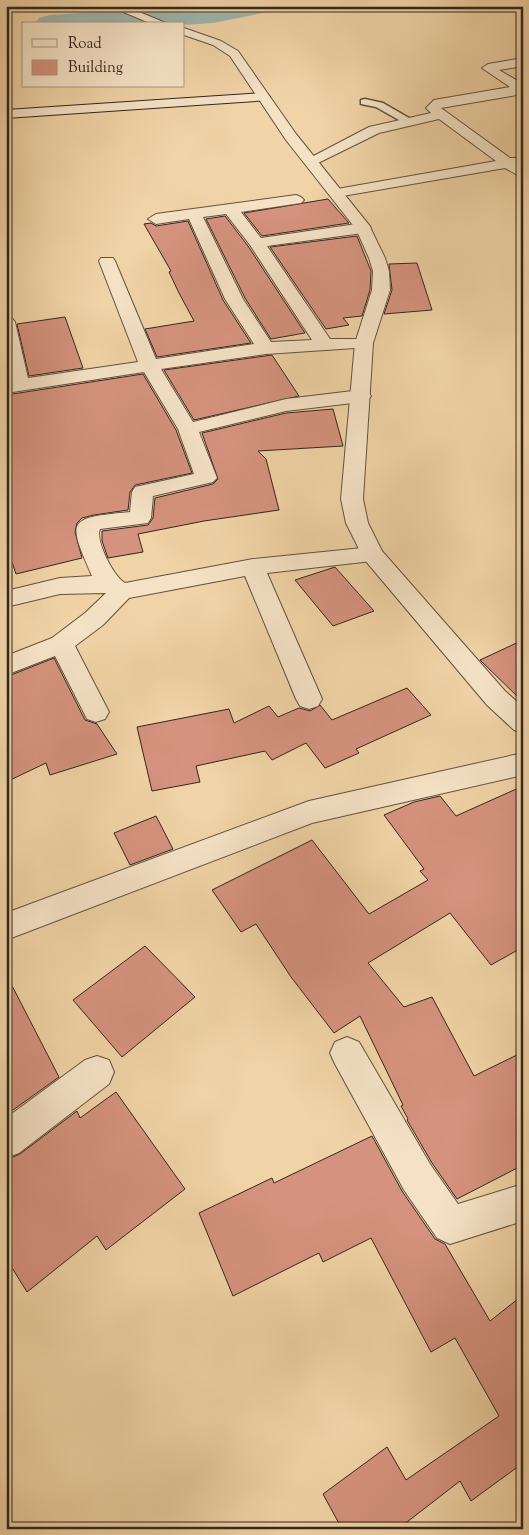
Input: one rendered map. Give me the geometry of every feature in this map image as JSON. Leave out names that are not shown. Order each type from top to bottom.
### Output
[{"type":"street","points":[[114,6],[158,22]]},
{"type":"street","points":[[189,33],[217,43],[234,54],[291,137],[363,228],[381,272],[381,290],[364,343],[352,499],[357,523],[372,554],[496,698],[523,723]]},
{"type":"street","points":[[522,90],[488,68],[523,62]]},
{"type":"street","points":[[522,90],[434,105],[433,108],[523,174]]},
{"type":"street","points":[[6,102],[260,91]]},
{"type":"street","points":[[6,114],[260,91]]},
{"type":"street","points":[[311,161],[374,130],[442,114]]},
{"type":"street","points":[[337,193],[523,160]]},
{"type":"street","points":[[156,219],[296,200]]},
{"type":"street","points":[[230,210],[257,243],[323,344]]},
{"type":"street","points":[[194,214],[234,299],[266,348]]},
{"type":"street","points":[[257,243],[363,228]]},
{"type":"street","points":[[107,261],[149,365],[188,429],[206,478],[143,492],[140,518],[96,522],[87,526],[89,543],[115,587]]},
{"type":"street","points":[[6,322],[13,386],[266,348],[364,343]]},
{"type":"street","points":[[188,429],[286,405],[361,396]]},
{"type":"street","points":[[6,599],[60,586],[115,587],[253,567],[372,554]]},
{"type":"street","points":[[253,567],[309,698]]},
{"type":"street","points":[[6,666],[61,644],[94,619],[115,587]]},
{"type":"street","points":[[61,644],[96,712]]},
{"type":"street","points":[[6,928],[309,812],[523,764]]},
{"type":"street","points":[[6,921],[73,886]]},
{"type":"street","points":[[346,1053],[417,1177],[450,1225],[523,1202]]},
{"type":"street","points":[[6,1140],[97,1072]]},
{"type":"lane","points":[[365,102],[379,105],[410,122]]},
{"type":"building","points":[[328,199],[349,223],[262,236],[244,213]]},
{"type":"building","points":[[225,216],[248,246],[305,333],[271,339],[245,298],[206,219]]},
{"type":"building","points":[[188,221],[223,300],[251,343],[157,357],[145,329],[194,321],[169,272],[171,271],[144,224],[151,223],[156,226]]},
{"type":"building","points":[[357,236],[371,271],[370,290],[362,316],[343,318],[349,325],[326,329],[270,247]]},
{"type":"building","points":[[417,263],[432,310],[384,314],[392,290],[389,264]]},
{"type":"building","points":[[65,317],[83,368],[29,376],[17,324]]},
{"type":"building","points":[[272,355],[299,396],[194,420],[164,370]]},
{"type":"building","points":[[143,374],[176,430],[192,473],[135,485],[130,492],[128,510],[82,518],[77,523],[75,532],[82,558],[16,574],[6,544],[6,395]]},
{"type":"building","points":[[333,409],[343,446],[258,451],[266,459],[279,510],[204,521],[138,534],[143,552],[108,558],[102,541],[102,531],[148,525],[153,518],[155,498],[213,484],[218,479],[202,433],[286,413]]},
{"type":"building","points":[[335,567],[374,611],[333,626],[295,580]]},
{"type":"building","points":[[523,640],[523,702],[480,660]]},
{"type":"building","points":[[54,658],[85,720],[97,724],[117,754],[50,775],[46,763],[6,782],[6,677]]},
{"type":"building","points":[[407,688],[431,715],[356,749],[359,753],[325,768],[306,743],[272,760],[265,751],[196,766],[200,782],[152,791],[137,727],[229,709],[234,723],[269,706],[278,717],[299,708],[310,711],[320,705],[332,720]]},
{"type":"building","points":[[523,786],[523,947],[491,965],[450,913],[368,963],[404,1007],[432,997],[474,1076],[523,1052],[523,1165],[457,1199],[432,1163],[407,1120],[401,1106],[403,1105],[360,1016],[334,1033],[291,977],[256,924],[241,932],[212,890],[312,840],[369,914],[428,880],[420,871],[424,869],[384,815],[414,802],[440,796],[456,816]]},
{"type":"building","points":[[156,816],[173,849],[130,865],[114,833]]},
{"type":"building","points":[[145,946],[195,997],[122,1057],[73,1000]]},
{"type":"building","points":[[6,974],[59,1077],[6,1115]]},
{"type":"building","points":[[116,1092],[185,1189],[106,1250],[97,1236],[27,1292],[6,1258],[6,1160],[20,1154],[77,1111],[80,1118]]},
{"type":"building","points":[[372,1136],[402,1191],[435,1239],[445,1244],[490,1321],[523,1295],[523,1463],[471,1501],[460,1481],[398,1529],[342,1529],[323,1494],[387,1447],[406,1480],[499,1416],[455,1338],[431,1352],[371,1238],[323,1262],[319,1253],[233,1296],[199,1213],[272,1178],[274,1183]]},
{"type":"waterway","points":[[83,22],[213,14],[258,6]]}]
